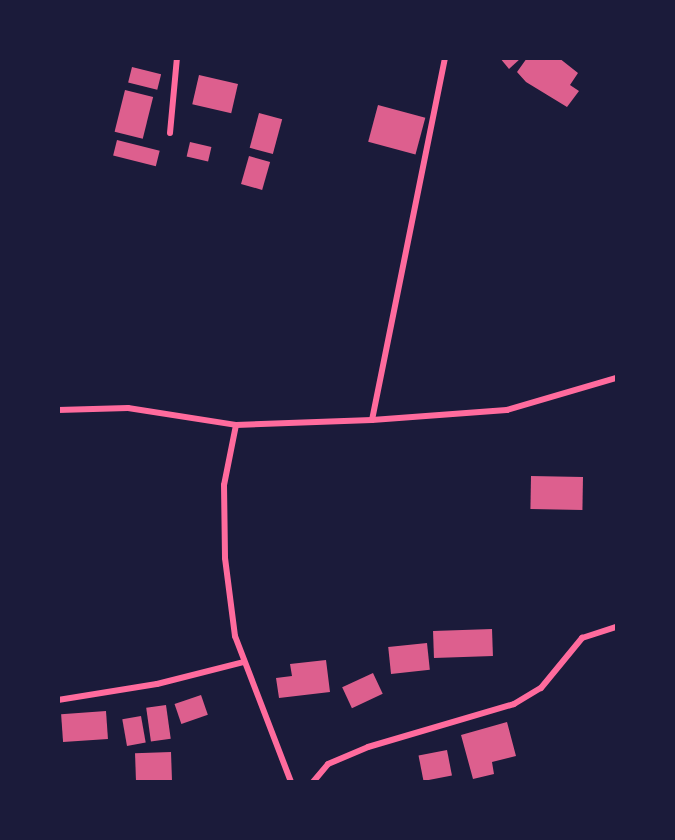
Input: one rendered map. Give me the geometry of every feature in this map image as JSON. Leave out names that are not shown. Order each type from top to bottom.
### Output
[{"type":"street","points":[[170,134],[177,58]]},
{"type":"street","points":[[372,420],[445,58]]},
{"type":"street","points":[[58,410],[128,408],[236,425],[372,420],[507,411],[616,378]]},
{"type":"street","points":[[236,425],[224,485],[225,558],[244,662],[291,782]]},
{"type":"street","points":[[313,782],[328,764],[368,747],[514,704],[541,688],[582,638],[616,627]]},
{"type":"street","points":[[58,700],[158,684],[244,662]]},
{"type":"building","points":[[500,58],[521,58],[509,69]]},
{"type":"building","points":[[527,58],[559,58],[578,73],[570,85],[579,91],[567,107],[526,82],[517,72]]},
{"type":"building","points":[[132,67],[161,74],[157,90],[128,83]]},
{"type":"building","points":[[199,75],[238,84],[231,113],[192,104]]},
{"type":"building","points":[[125,90],[153,97],[143,139],[115,132]]},
{"type":"building","points":[[378,105],[425,118],[415,154],[368,142]]},
{"type":"building","points":[[259,113],[282,119],[273,154],[250,148]]},
{"type":"building","points":[[117,140],[160,151],[156,166],[113,156]]},
{"type":"building","points":[[190,142],[211,147],[208,162],[187,157]]},
{"type":"building","points":[[249,156],[270,162],[262,190],[241,184]]},
{"type":"building","points":[[531,476],[583,477],[582,510],[530,509]]},
{"type":"building","points":[[492,629],[493,656],[434,658],[433,631]]},
{"type":"building","points":[[427,643],[430,670],[391,674],[388,647]]},
{"type":"building","points":[[326,660],[330,692],[279,698],[276,678],[292,676],[290,664]]},
{"type":"building","points":[[373,673],[383,694],[352,708],[342,687]]},
{"type":"building","points":[[201,695],[208,715],[181,724],[175,704]]},
{"type":"building","points":[[166,705],[171,739],[151,741],[146,708]]},
{"type":"building","points":[[106,711],[108,739],[63,742],[61,714]]},
{"type":"building","points":[[141,716],[146,743],[127,746],[122,719]]},
{"type":"building","points":[[507,722],[516,756],[492,762],[494,774],[473,779],[461,735]]},
{"type":"building","points":[[447,750],[452,776],[423,781],[419,756]]},
{"type":"building","points":[[171,752],[172,782],[136,782],[135,753]]}]
